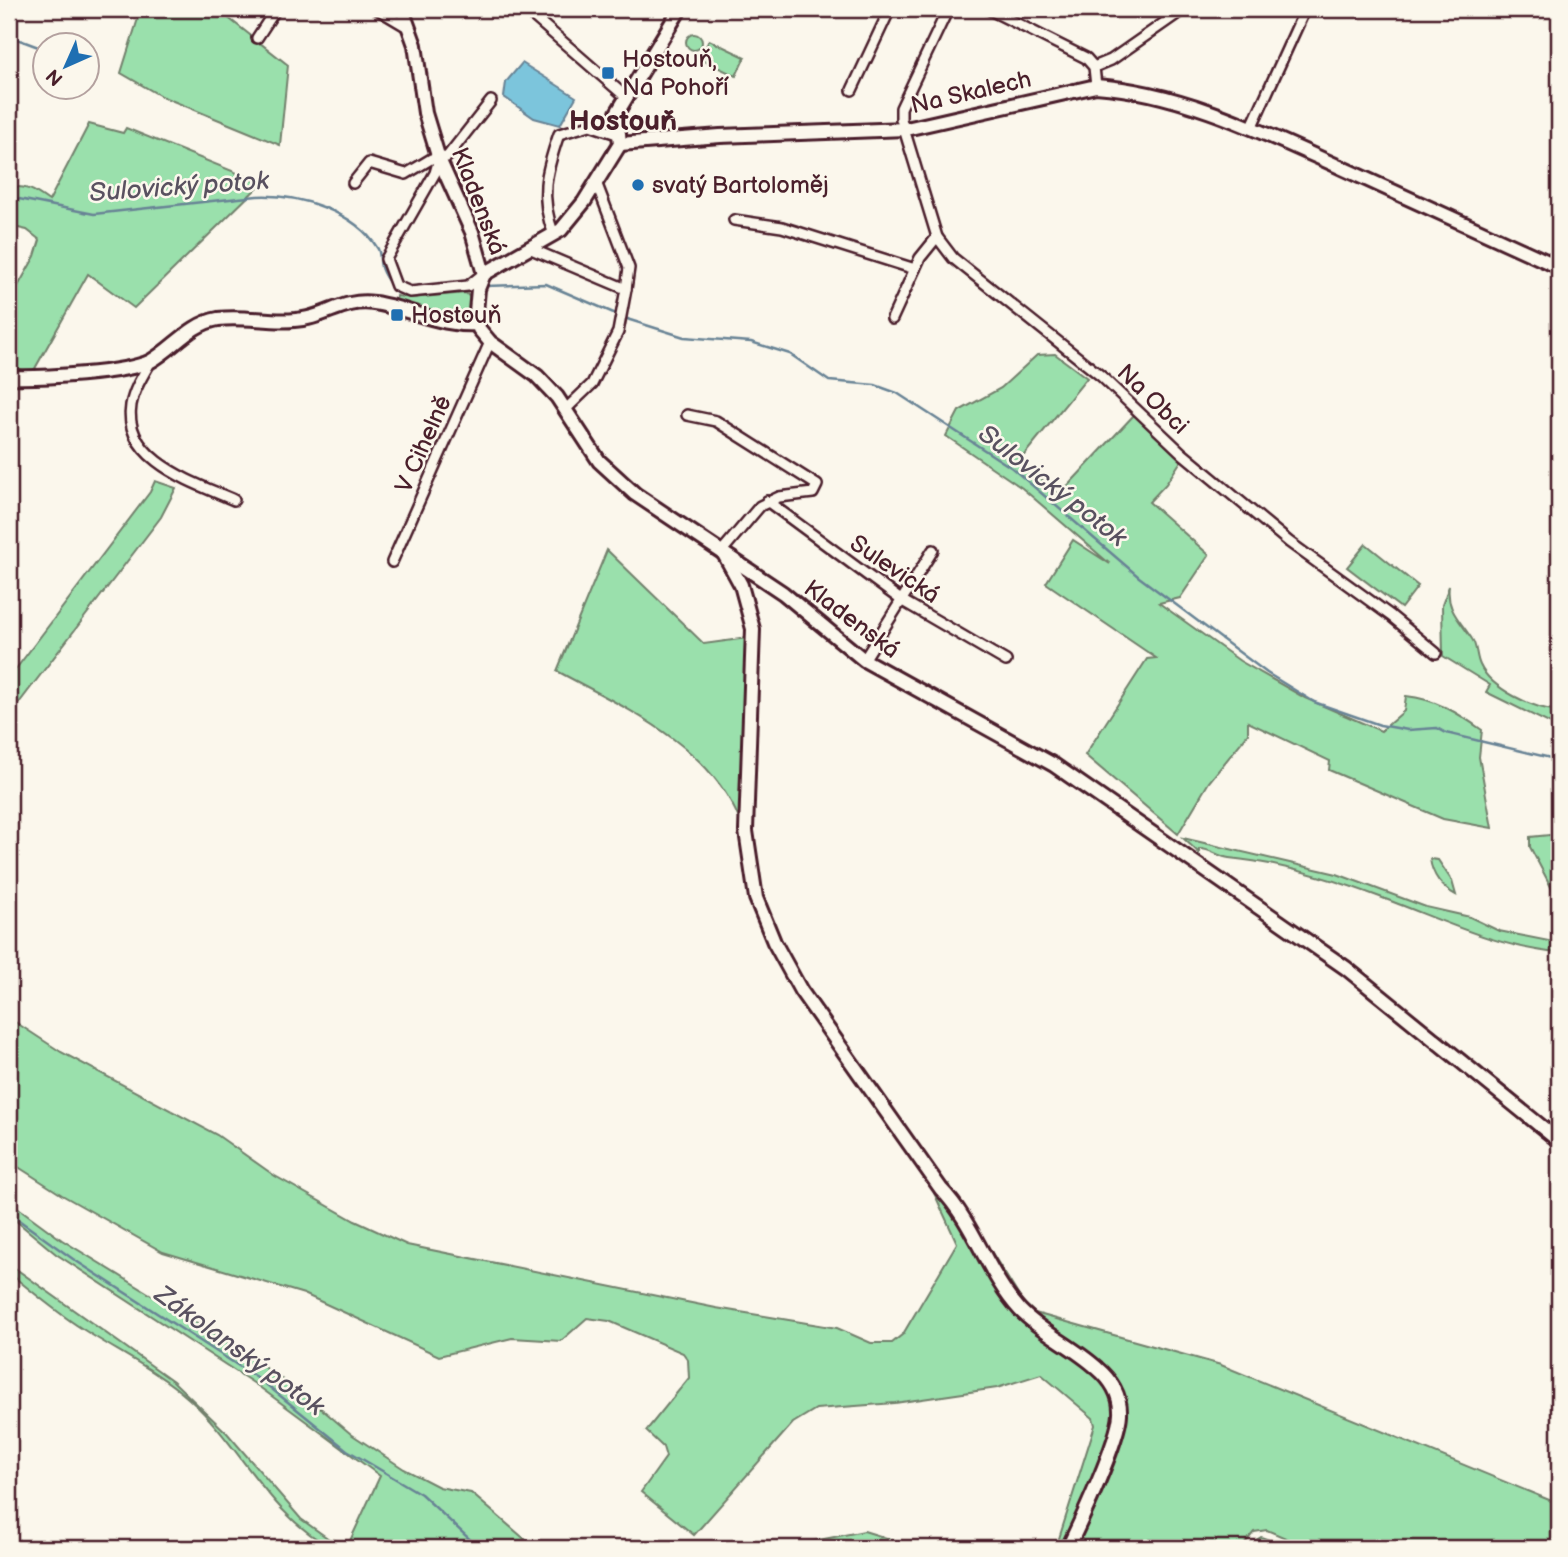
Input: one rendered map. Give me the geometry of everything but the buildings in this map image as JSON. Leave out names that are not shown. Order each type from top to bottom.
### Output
[{"type":"street","points":[[257,37],[276,9]]},
{"type":"street","points":[[377,9],[409,29]]},
{"type":"street","name":"Kladenská","points":[[402,9],[409,29],[425,113],[439,159],[472,232],[484,274],[478,289],[478,324],[490,342],[537,376],[566,408],[599,461],[635,494],[783,593],[864,660],[1054,765],[1346,968],[1559,1141]]},
{"type":"street","points":[[525,9],[626,97]]},
{"type":"street","points":[[439,159],[435,173],[386,259],[389,271],[400,289],[410,292],[468,286],[568,224],[620,140],[615,119],[680,9]]},
{"type":"street","points":[[852,90],[890,9]]},
{"type":"street","name":"Na Obci","points":[[948,9],[901,108],[901,118],[937,237],[953,258],[1101,376],[1193,463],[1306,556],[1373,602],[1436,653]]},
{"type":"street","points":[[988,9],[1086,58],[1094,67],[1096,86]]},
{"type":"street","points":[[1094,67],[1111,60],[1184,9]]},
{"type":"street","points":[[1252,127],[1302,16],[1301,9]]},
{"type":"street","name":"Na Skalech","points":[[620,140],[906,129],[1096,86],[1171,100],[1252,127],[1559,267]]},
{"type":"street","points":[[353,183],[369,163],[406,174],[431,159],[447,158],[491,101]]},
{"type":"street","points":[[554,235],[545,212],[546,176],[559,134],[590,124],[620,140]]},
{"type":"street","points":[[566,408],[593,384],[618,332],[629,268],[596,182]]},
{"type":"street","points":[[734,220],[782,227],[915,269]]},
{"type":"street","points":[[892,319],[915,269],[937,237]]},
{"type":"street","points":[[529,248],[626,289]]},
{"type":"street","points":[[9,377],[36,378],[79,374],[150,361],[194,328],[212,321],[305,318],[335,307],[372,303],[447,322],[478,324]]},
{"type":"street","name":"V Cihelně","points":[[392,562],[490,342]]},
{"type":"street","points":[[150,361],[131,407],[133,428],[147,452],[169,471],[234,500]]},
{"type":"street","points":[[687,415],[716,421],[817,485],[808,495],[789,495],[768,501],[745,520],[722,551]]},
{"type":"street","name":"Sulevická","points":[[768,501],[901,600],[1006,661]]},
{"type":"street","points":[[864,660],[933,550]]},
{"type":"street","name":"Kladenská","points":[[722,551],[741,585],[753,629],[746,831],[751,876],[764,921],[801,991],[941,1189],[958,1206],[1020,1310],[1098,1369],[1116,1389],[1120,1414],[1112,1444],[1068,1548]]},
{"type":"green space","points":[[141,9],[217,9],[288,65],[280,145],[161,96],[121,73]]},
{"type":"green space","points":[[691,34],[697,34],[702,42],[700,48],[691,50],[686,45],[686,39]]},
{"type":"green space","points":[[709,40],[745,57],[736,76],[700,59]]},
{"type":"green space","points":[[89,124],[123,133],[126,128],[262,183],[134,308],[88,274],[33,372],[9,367],[9,302],[35,256],[40,240],[27,230],[9,226],[9,187],[31,190],[49,201]]},
{"type":"green space","points":[[466,293],[473,301],[466,319],[395,302],[397,296],[411,298]]},
{"type":"green space","points":[[1055,354],[1087,378],[1020,460],[1059,495],[1134,415],[1183,458],[1166,484],[1149,502],[1209,555],[1180,598],[1159,603],[1240,661],[1305,698],[1381,731],[1404,711],[1406,696],[1437,704],[1482,730],[1479,757],[1492,828],[1443,819],[1329,770],[1330,761],[1248,722],[1248,734],[1209,782],[1178,834],[1085,755],[1147,659],[1156,658],[1046,583],[1073,540],[1110,564],[1022,488],[946,436],[959,411],[1001,388],[1037,355]]},
{"type":"green space","points":[[155,481],[176,488],[161,517],[9,716],[9,678],[150,492]]},
{"type":"green space","points":[[1366,544],[1418,586],[1401,608],[1347,567]]},
{"type":"green space","points":[[607,550],[704,644],[748,638],[739,819],[725,793],[707,769],[686,749],[636,714],[557,671]]},
{"type":"green space","points":[[1449,586],[1452,608],[1474,642],[1479,662],[1486,674],[1514,696],[1559,711],[1559,728],[1486,692],[1490,685],[1443,656],[1442,605]]},
{"type":"green space","points":[[1559,834],[1559,902],[1530,847],[1530,837]]},
{"type":"green space","points":[[1183,838],[1337,874],[1426,907],[1470,917],[1499,931],[1559,943],[1559,953],[1512,945],[1490,938],[1325,878],[1225,857],[1203,849],[1199,849],[1199,853]]},
{"type":"green space","points":[[1430,859],[1438,860],[1452,881],[1456,895],[1438,880]]},
{"type":"green space","points":[[9,1018],[61,1052],[217,1135],[275,1176],[355,1221],[407,1245],[716,1308],[837,1328],[871,1343],[892,1343],[903,1334],[957,1243],[934,1193],[949,1184],[1022,1301],[1035,1313],[1221,1365],[1559,1504],[1559,1548],[1309,1548],[1267,1530],[1254,1532],[1241,1548],[1056,1548],[1095,1425],[1093,1418],[1041,1374],[997,1388],[895,1403],[816,1409],[793,1423],[694,1535],[641,1492],[666,1457],[663,1447],[646,1431],[689,1378],[688,1360],[683,1353],[609,1321],[587,1318],[561,1341],[512,1338],[439,1356],[304,1294],[163,1252],[62,1195],[9,1161]]},
{"type":"green space","points":[[9,1201],[62,1240],[231,1344],[310,1399],[351,1434],[404,1469],[439,1487],[471,1493],[535,1548],[332,1548],[309,1534],[272,1498],[225,1437],[189,1399],[164,1379],[54,1309],[9,1273],[9,1264],[173,1381],[227,1433],[301,1519],[329,1539],[349,1543],[380,1476],[258,1386],[56,1254],[9,1215]]},
{"type":"green space","points":[[864,1531],[893,1540],[904,1548],[779,1548]]},
{"type":"green space","points":[[1261,1537],[1291,1548],[1244,1548]]},
{"type":"water","points":[[522,63],[576,97],[560,125],[534,118],[504,97],[506,82]]},
{"type":"waterway","points":[[9,36],[32,45]]},
{"type":"waterway","name":"Sulovický potok","points":[[9,197],[94,214],[257,196],[307,202],[340,215],[368,236],[378,249],[385,276],[396,293],[402,293]]},
{"type":"waterway","name":"Sulovický potok","points":[[485,286],[546,284],[630,320],[684,337],[751,342],[790,354],[829,381],[875,385],[897,393],[1012,468],[1139,577],[1267,673],[1314,702],[1380,725],[1408,730],[1437,728],[1446,733],[1559,760]]},
{"type":"waterway","name":"Zákolanský potok","points":[[9,1213],[73,1259],[262,1381],[347,1450],[421,1494],[479,1548]]},
{"type":"waterway","points":[[796,1548],[830,1543],[879,1548]]},
{"type":"place","name":"Hostouň, Na Pohoří","points":[[608,73]]},
{"type":"place","name":"svatý Bartoloměj","points":[[638,185]]},
{"type":"place","name":"Hostouň","points":[[397,315]]},
{"type":"district","name":"Hostouň","points":[[623,120]]}]
